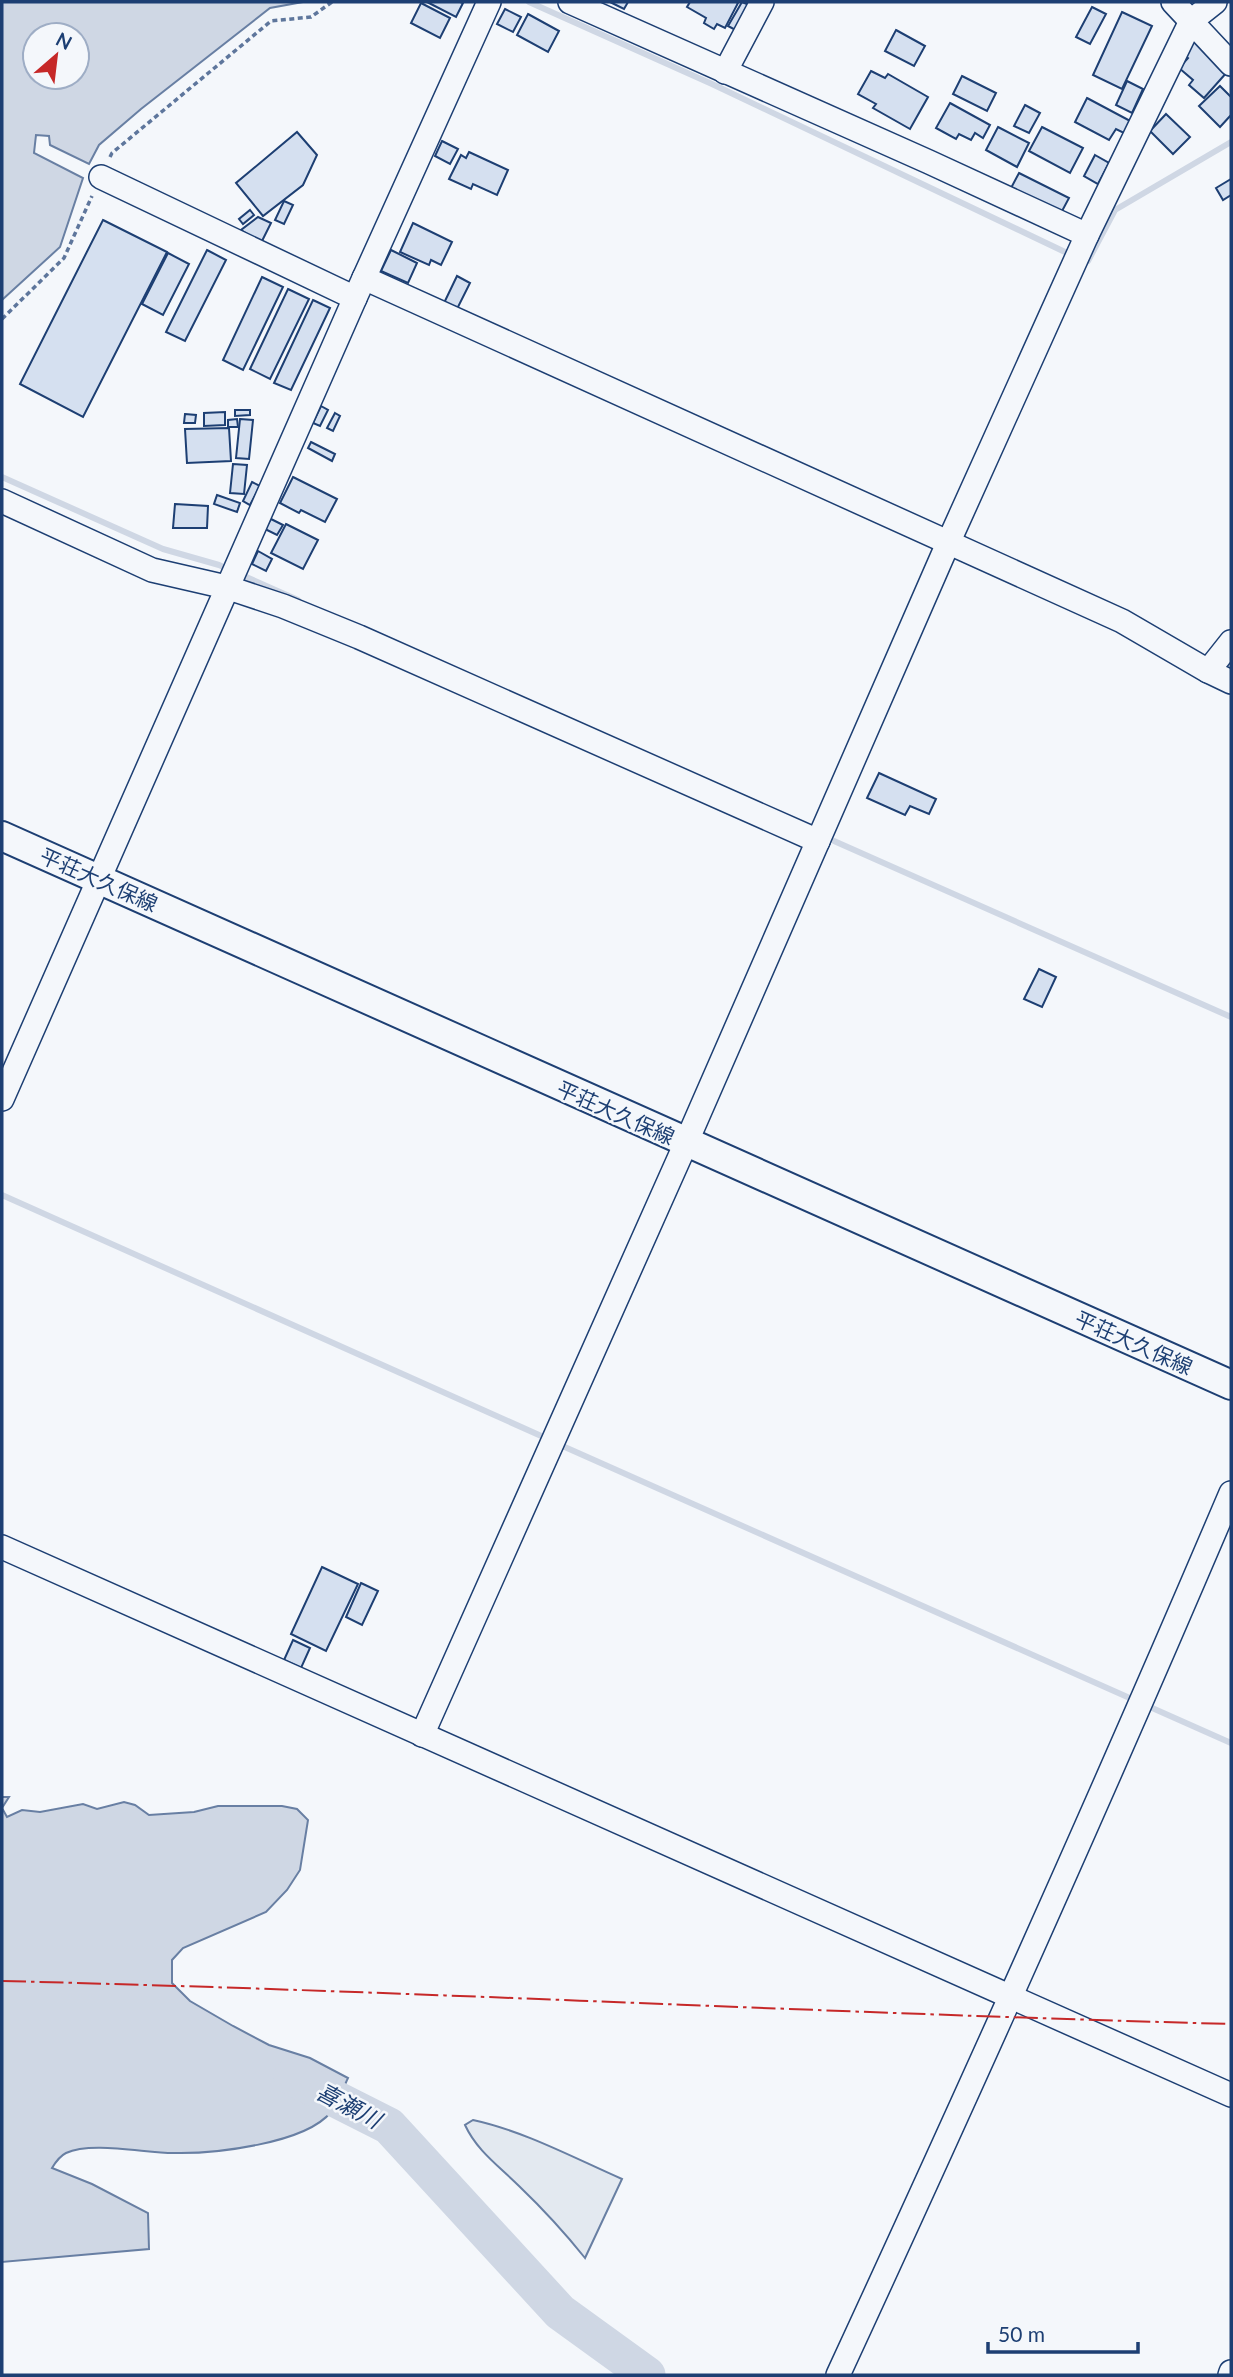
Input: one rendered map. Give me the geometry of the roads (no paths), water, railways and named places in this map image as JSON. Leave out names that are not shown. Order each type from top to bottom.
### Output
[{"type":"main road","name":"平荘大久保線","points":[[2,836],[1231,1385]]},
{"type":"street","points":[[2,1099],[226,587],[489,2]]},
{"type":"street","points":[[570,2],[929,162],[1087,236]]},
{"type":"street","points":[[725,72],[762,2]]},
{"type":"street","points":[[1173,2],[1231,64]]},
{"type":"street","points":[[422,1735],[686,1143],[948,541],[1087,236],[1191,21],[1215,2]]},
{"type":"street","points":[[101,177],[948,541],[1122,621],[1231,682]]},
{"type":"street","points":[[2,501],[152,570],[226,587],[283,606],[359,637],[818,841]]},
{"type":"street","points":[[1208,671],[1231,642]]},
{"type":"street","points":[[838,2375],[1142,1701],[1231,1493]]},
{"type":"street","points":[[2,1548],[1231,2095]]},
{"type":"waterway","points":[[529,2],[712,84],[1065,252]]},
{"type":"waterway","points":[[1088,261],[1115,210],[1231,142]]},
{"type":"waterway","points":[[2,477],[163,549],[219,565],[298,600]]},
{"type":"waterway","points":[[834,841],[1231,1017]]},
{"type":"waterway","points":[[2,1195],[548,1439]]},
{"type":"waterway","points":[[558,1444],[1231,1743]]},
{"type":"waterway","name":"喜瀬川","points":[[292,2077],[389,2126],[560,2312],[647,2375]]}]
